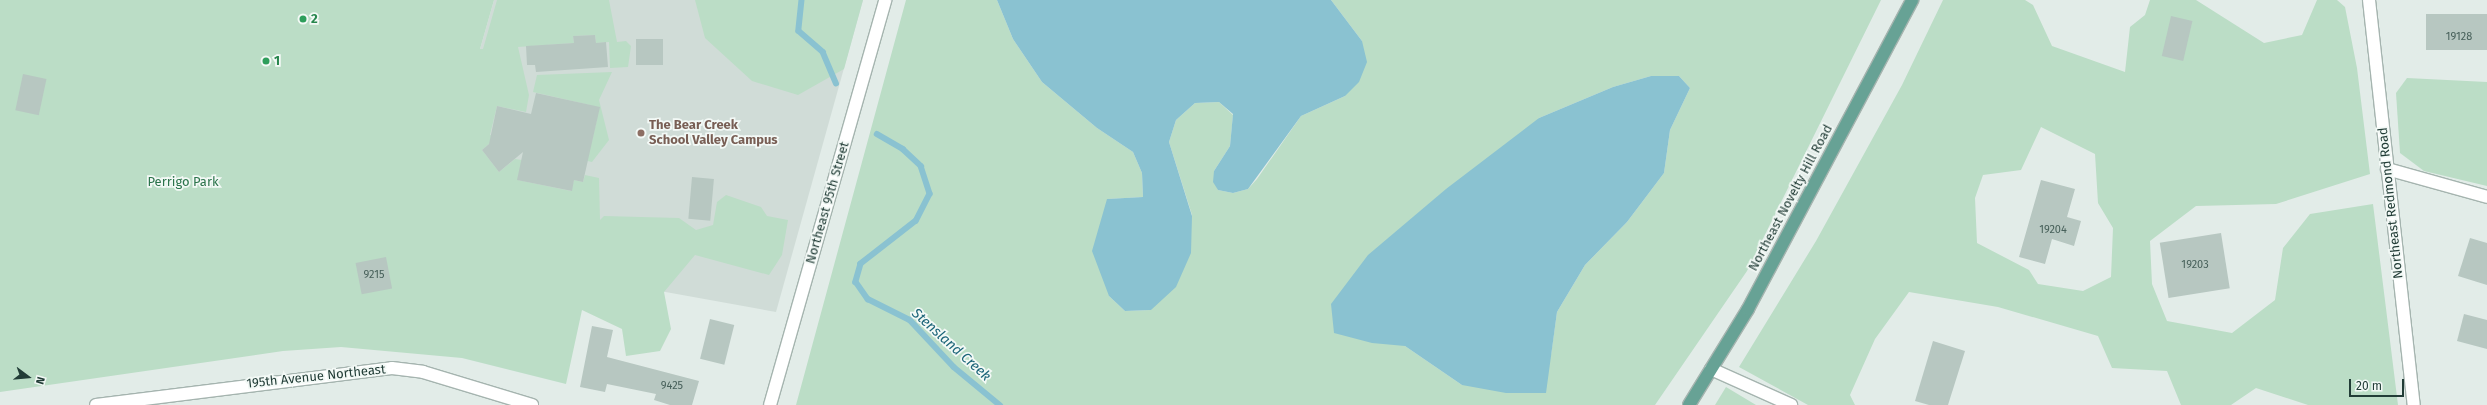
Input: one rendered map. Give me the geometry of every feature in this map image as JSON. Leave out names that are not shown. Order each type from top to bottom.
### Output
[{"type":"main road","name":"Northeast Novelty Hill Road","points":[[1689,405],[1748,309],[1912,0]]},
{"type":"street","name":"Northeast 95th Street","points":[[770,405],[885,0]]},
{"type":"street","name":"Northeast Redmond Road","points":[[2369,0],[2414,405]]},
{"type":"street","points":[[2387,169],[2487,197]]},
{"type":"street","name":"195th Avenue Northeast","points":[[96,405],[392,368],[423,372],[532,405]]},
{"type":"street","points":[[1711,369],[1791,405]]},
{"type":"shaded area","name":"The Bear Creek School Valley Campus","points":[[494,0],[863,0],[776,312],[588,278],[438,196]]},
{"type":"green space","name":"Perrigo Park","points":[[0,0],[494,0],[480,49],[483,49],[497,0],[609,0],[617,42],[626,41],[631,46],[628,67],[610,68],[609,42],[596,43],[595,35],[573,36],[574,43],[518,47],[529,95],[526,112],[497,106],[490,135],[497,137],[482,150],[499,172],[515,159],[522,160],[518,180],[571,191],[574,180],[583,182],[585,175],[599,178],[600,220],[604,216],[679,218],[696,230],[713,225],[717,202],[726,195],[761,207],[767,216],[788,220],[782,255],[769,275],[695,255],[664,292],[671,329],[660,351],[626,356],[622,329],[582,310],[566,384],[462,358],[341,347],[283,351],[0,392]]},
{"type":"green space","points":[[695,0],[863,0],[844,69],[798,95],[752,81],[705,38]]},
{"type":"green space","points":[[906,0],[997,0],[1013,39],[1042,82],[1097,128],[1133,152],[1142,173],[1143,197],[1107,199],[1109,296],[1125,311],[1151,310],[1192,215],[1169,142],[1176,120],[1195,103],[1219,102],[1233,115],[1230,146],[1214,171],[1218,190],[1233,193],[1248,189],[1257,179],[1301,116],[1345,96],[1362,41],[1331,0],[1881,0],[1747,271],[1655,405],[796,405]],"holes":[[[1651,76],[1679,76],[1690,88],[1670,130],[1664,173],[1627,222],[1585,265],[1557,312],[1551,355],[1462,385],[1405,346],[1539,118],[1613,87]]]},
{"type":"green space","points":[[1943,0],[2025,0],[2033,5],[2052,46],[2125,72],[2130,27],[2145,15],[2150,0],[2196,0],[2264,43],[2302,35],[2317,0],[2337,0],[2345,7],[2357,68],[2370,174],[2276,204],[2196,206],[2150,241],[2152,284],[2167,321],[2232,333],[2275,300],[2283,248],[2310,214],[2373,204],[2398,405],[2308,405],[2256,388],[2231,405],[2181,405],[2167,371],[2112,368],[2098,336],[1998,307],[1909,292],[1875,339],[1850,395],[1855,405],[1808,405],[1739,367],[1816,241],[1902,85]],"holes":[[[2041,127],[2095,154],[2098,203],[2113,228],[2111,277],[2083,291],[2038,284],[2029,270],[1977,243],[1975,198],[1983,175],[2021,170]]]},
{"type":"green space","points":[[612,72],[599,100],[609,140],[592,162],[556,154],[560,134],[592,141],[597,119],[588,117],[590,105],[533,92],[537,75]]},
{"type":"green space","points":[[2407,78],[2487,82],[2487,186],[2424,171],[2400,153],[2396,93]]},
{"type":"green space","points":[[1726,387],[1756,405],[1715,405]]},
{"type":"water","points":[[997,0],[1331,0],[1362,41],[1367,62],[1359,82],[1345,96],[1301,116],[1248,189],[1233,193],[1218,190],[1213,182],[1214,171],[1230,146],[1233,114],[1219,102],[1195,103],[1176,120],[1169,142],[1192,216],[1191,253],[1176,287],[1151,310],[1125,311],[1109,296],[1092,251],[1107,199],[1143,197],[1142,173],[1133,152],[1097,128],[1042,82],[1013,39]]},
{"type":"water","points":[[1651,76],[1679,76],[1690,88],[1670,130],[1664,173],[1627,222],[1585,265],[1557,312],[1546,393],[1506,393],[1462,385],[1405,346],[1372,343],[1334,333],[1331,304],[1368,255],[1446,189],[1539,118],[1613,87]]},
{"type":"building","points":[[2426,14],[2487,14],[2487,50],[2426,50]]},
{"type":"building","points":[[2171,16],[2192,21],[2183,61],[2162,56]]},
{"type":"building","points":[[595,35],[596,43],[606,42],[608,67],[536,72],[535,65],[527,65],[526,46],[574,43],[573,36]]},
{"type":"building","points":[[636,39],[663,39],[663,65],[636,65]]},
{"type":"building","points":[[23,74],[46,79],[39,115],[15,110]]},
{"type":"building","points":[[536,93],[600,107],[583,182],[574,180],[572,191],[517,180],[523,152],[499,172],[482,150],[489,144],[497,106],[531,114]]},
{"type":"building","points":[[692,177],[714,179],[710,221],[688,219]]},
{"type":"building","points":[[2041,180],[2075,189],[2067,217],[2081,221],[2074,246],[2052,239],[2045,264],[2019,257]]},
{"type":"building","points":[[2221,233],[2230,288],[2169,298],[2160,243]]},
{"type":"building","points":[[2470,238],[2487,243],[2487,285],[2458,276]]},
{"type":"building","points":[[386,257],[392,288],[362,294],[356,263]]},
{"type":"building","points":[[2464,314],[2487,320],[2487,349],[2457,341]]},
{"type":"building","points":[[710,319],[734,325],[724,365],[700,359]]},
{"type":"building","points":[[592,326],[613,330],[607,357],[699,381],[692,405],[670,405],[654,400],[656,394],[607,384],[605,392],[580,387]]},
{"type":"building","points":[[1933,341],[1965,351],[1948,405],[1929,405],[1915,401]]},
{"type":"waterway","name":"Stensland Creek","points":[[802,0],[799,31],[823,52],[836,83]]},
{"type":"waterway","name":"Stensland Creek","points":[[877,134],[903,149],[921,166],[930,194],[916,221],[861,264],[856,282],[868,299],[910,320],[954,367],[1000,405]]},
{"type":"place","name":"2","points":[[303,19]]},
{"type":"place","name":"1","points":[[266,61]]},
{"type":"place","name":"The Bear Creek School Valley Campus","points":[[641,133]]}]
